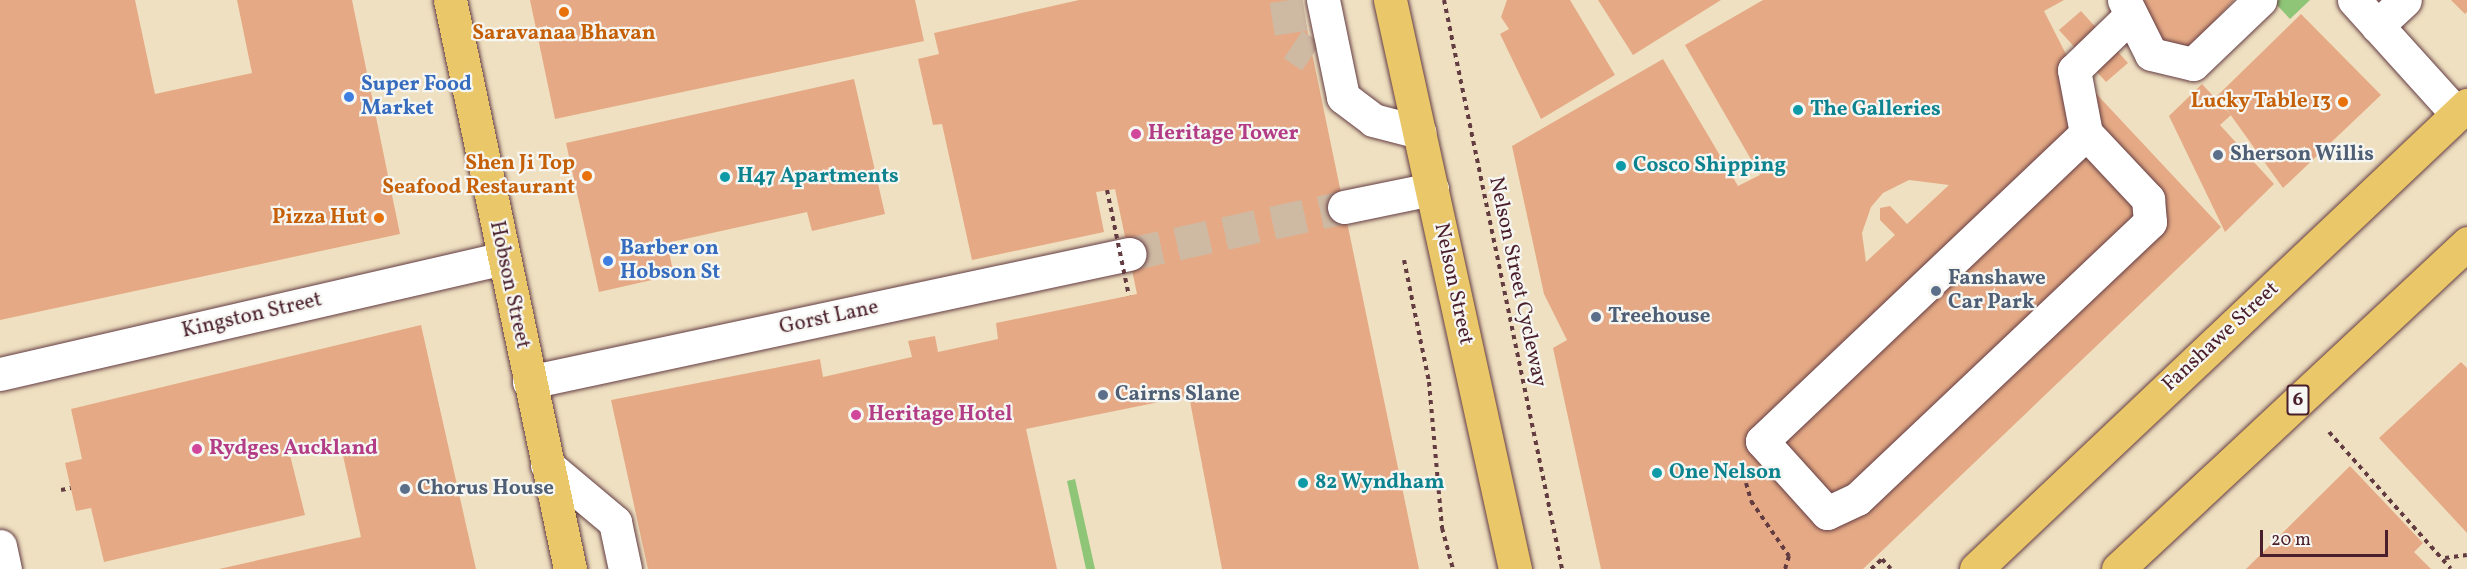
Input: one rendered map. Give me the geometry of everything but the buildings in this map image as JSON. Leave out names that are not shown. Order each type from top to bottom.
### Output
[{"type":"main road","name":"Hobson Street","points":[[450,0],[570,569]]},
{"type":"main road","name":"Nelson Street","points":[[1390,0],[1515,569]]},
{"type":"main road","name":"Fanshawe Street","points":[[1976,569],[2462,109]]},
{"type":"main road","name":"6","points":[[2126,565],[2467,243]]},
{"type":"street","points":[[1323,0],[1343,97]]},
{"type":"street","points":[[2086,134],[1762,441],[1827,513],[1857,499],[2150,222],[2148,199],[2086,134],[2074,70],[2127,8],[2151,54],[2193,64],[2260,0]]},
{"type":"street","points":[[2354,0],[2377,26],[2462,109]]},
{"type":"street","points":[[2377,26],[2405,0]]},
{"type":"street","points":[[1311,56],[1343,97],[1373,120],[1419,132]]},
{"type":"street","points":[[1344,207],[1432,189]]},
{"type":"street","name":"Gorst Lane","points":[[529,382],[1129,254]]},
{"type":"street","name":"Kingston Street","points":[[0,374],[504,258]]},
{"type":"street","points":[[547,465],[615,522],[625,569]]},
{"type":"street","points":[[0,546],[5,569]]},
{"type":"path","name":"Nelson Street Cycleway","points":[[1444,0],[1562,569]]},
{"type":"path","points":[[1107,190],[1129,296]]},
{"type":"path","points":[[1403,255],[1429,382],[1442,528],[1454,569]]},
{"type":"path","points":[[2329,432],[2445,558],[2451,569]]},
{"type":"path","points":[[1762,441],[1742,469],[1751,501],[1789,556],[1785,569]]},
{"type":"path","points":[[61,490],[71,488]]},
{"type":"path","points":[[2445,558],[2467,555]]},
{"type":"path","points":[[1871,569],[1882,559],[1891,569]]},
{"type":"green space","points":[[2278,0],[2310,0],[2290,19],[2275,3]]},
{"type":"green space","points":[[1075,479],[1095,569],[1086,569],[1067,481]]},
{"type":"tunnel","points":[[1286,0],[1293,44],[1311,56]]},
{"type":"tunnel","points":[[1129,254],[1344,207]]},
{"type":"place","name":"Saravanaa Bhavan","points":[[564,12]]},
{"type":"place","name":"Super Food Market","points":[[349,97]]},
{"type":"place","name":"Lucky Table 13","points":[[2343,102]]},
{"type":"place","name":"The Galleries","points":[[1798,110]]},
{"type":"place","name":"Heritage Tower","points":[[1136,134]]},
{"type":"place","name":"Sherson Willis","points":[[2218,155]]},
{"type":"place","name":"Cosco Shipping","points":[[1621,166]]},
{"type":"place","name":"Shen Ji Top Seafood Restaurant","points":[[587,176]]},
{"type":"place","name":"H47 Apartments","points":[[725,177]]},
{"type":"place","name":"Pizza Hut","points":[[379,218]]},
{"type":"place","name":"Barber on Hobson St","points":[[608,261]]},
{"type":"place","name":"Fanshawe Car Park","points":[[1936,291]]},
{"type":"place","name":"Treehouse","points":[[1596,317]]},
{"type":"place","name":"Cairns Slane","points":[[1103,395]]},
{"type":"place","name":"Heritage Hotel","points":[[856,415]]},
{"type":"place","name":"Rydges Auckland","points":[[197,449]]},
{"type":"place","name":"One Nelson","points":[[1657,473]]},
{"type":"place","name":"82 Wyndham","points":[[1303,483]]},
{"type":"place","name":"Chorus House","points":[[405,489]]}]
